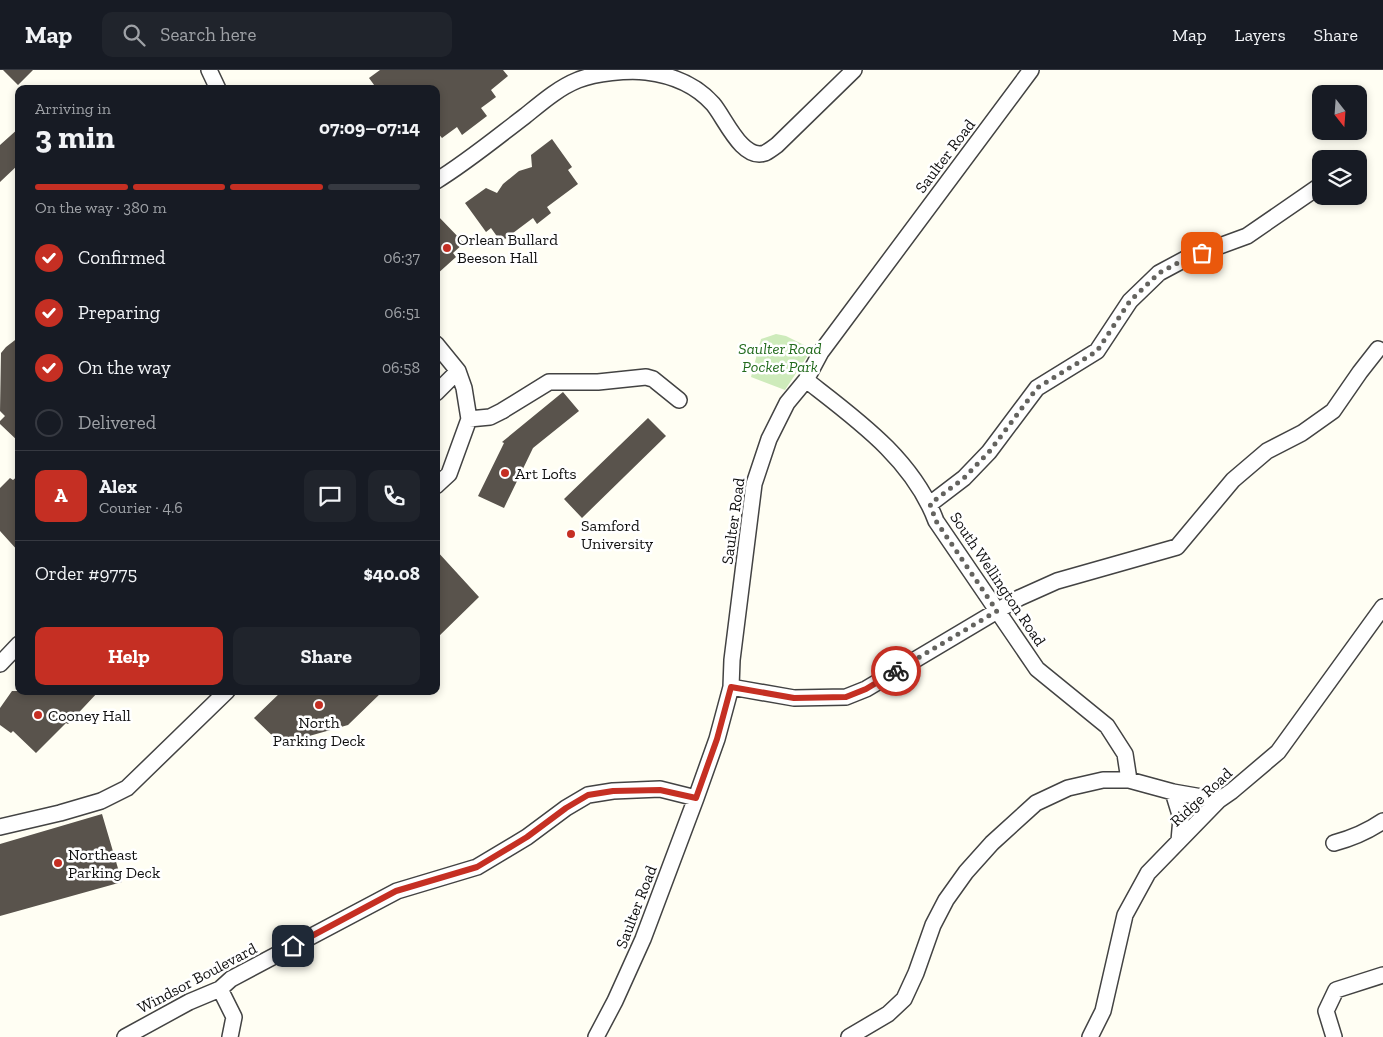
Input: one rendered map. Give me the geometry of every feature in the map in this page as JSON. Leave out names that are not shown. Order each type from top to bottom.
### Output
[{"type":"street","points":[[209,70],[216,85]]},
{"type":"street","points":[[440,179],[454,170],[554,93],[579,79],[621,72],[669,73],[692,87],[713,104],[740,145],[755,153],[763,154],[778,145],[854,70]]},
{"type":"street","name":"Saulter Road","points":[[596,1037],[615,1001],[643,939],[717,739],[731,687],[732,660],[754,484],[769,439],[787,402],[806,380],[821,352],[1030,70]]},
{"type":"street","points":[[930,504],[964,478],[989,452],[1037,388],[1097,351],[1130,301],[1159,273],[1187,258],[1247,236],[1312,191]]},
{"type":"street","points":[[440,349],[458,371],[464,388],[469,419],[449,474],[440,482]]},
{"type":"street","points":[[731,687],[794,698],[846,697],[866,689],[997,611],[1057,581],[1177,547],[1233,480],[1267,451],[1302,433],[1333,411],[1378,349]]},
{"type":"street","points":[[440,388],[458,371]]},
{"type":"street","points":[[469,419],[490,417],[549,382],[591,383],[646,377],[653,379],[679,400]]},
{"type":"street","name":"South Wellington Road","points":[[806,380],[867,428],[905,467],[930,504],[936,521],[1037,669],[1107,726],[1125,754],[1129,780]]},
{"type":"street","name":"Ridge Road","points":[[1090,1037],[1103,1010],[1125,916],[1148,873],[1219,800],[1278,752],[1383,607]]},
{"type":"street","points":[[0,664],[15,648]]},
{"type":"street","points":[[0,827],[101,801],[126,788],[223,695]]},
{"type":"street","points":[[849,1037],[888,1014],[904,999],[916,973],[933,925],[946,900],[966,872],[992,843],[1036,803],[1068,788],[1103,780],[1129,780],[1173,792],[1219,800]]},
{"type":"street","name":"Windsor Boulevard","points":[[124,1037],[189,1002],[220,989],[231,979],[396,891],[477,867],[527,837],[566,808],[588,795],[613,791],[660,790],[696,798]]},
{"type":"street","points":[[1173,792],[1181,818],[1179,841]]},
{"type":"street","points":[[1334,843],[1353,838],[1383,821]]},
{"type":"street","points":[[1334,1037],[1326,1011],[1336,990],[1383,975]]},
{"type":"street","points":[[220,989],[234,1017],[230,1037]]},
{"type":"green space","name":"Saulter Road Pocket Park","points":[[776,334],[786,336],[812,349],[785,390],[751,377],[761,339]]},
{"type":"building","points":[[3,70],[33,70],[18,85]]},
{"type":"building","points":[[380,70],[503,70],[508,76],[491,90],[496,97],[481,108],[487,116],[462,135],[457,127],[442,138],[440,136],[440,85],[374,85],[369,78]]},
{"type":"building","points":[[15,132],[15,168],[0,182],[0,145]]},
{"type":"building","points":[[552,139],[572,167],[568,170],[578,184],[547,207],[551,213],[537,224],[533,218],[501,242],[491,228],[486,232],[465,203],[486,188],[497,193],[503,184],[519,171],[532,167],[531,155]]},
{"type":"building","name":"Orlean Bullard Beeson Hall","points":[[440,218],[464,243],[453,253],[456,257],[440,271]]},
{"type":"building","points":[[15,340],[15,438],[0,424],[0,421],[5,416],[0,411],[1,353]]},
{"type":"building","points":[[563,392],[579,411],[533,448],[504,508],[478,496],[504,443],[502,442]]},
{"type":"building","points":[[648,418],[666,436],[582,518],[564,499]]},
{"type":"building","points":[[10,478],[13,480],[15,478],[15,548],[0,531],[0,488]]},
{"type":"building","points":[[440,554],[479,597],[440,635]]},
{"type":"building","name":"Cooney Hall","points":[[12,691],[15,691],[15,695],[95,695],[68,724],[66,723],[36,753],[13,731],[11,733],[0,725],[0,708]]},
{"type":"building","name":"North Parking Deck","points":[[278,695],[379,695],[348,725],[281,744],[254,718]]},
{"type":"building","name":"Northeast Parking Deck","points":[[102,814],[122,882],[0,916],[0,844]]},
{"type":"way so far","points":[[896,671],[997,611],[936,521],[930,504],[964,478],[989,452],[1037,388],[1097,351],[1130,301],[1159,273],[1187,258],[1202,253]]},
{"type":"place","name":"Orlean Bullard Beeson Hall","points":[[447,248]]},
{"type":"place","name":"Art Lofts","points":[[505,473]]},
{"type":"place","name":"Samford University","points":[[571,534]]},
{"type":"place","name":"North Parking Deck","points":[[319,705]]},
{"type":"place","name":"Cooney Hall","points":[[38,715]]},
{"type":"place","name":"Northeast Parking Deck","points":[[58,863]]},
{"type":"route","points":[[293,946],[396,891],[477,867],[527,837],[566,808],[588,795],[613,791],[660,790],[696,798],[717,739],[731,687],[794,698],[846,697],[866,689],[896,671]]}]
